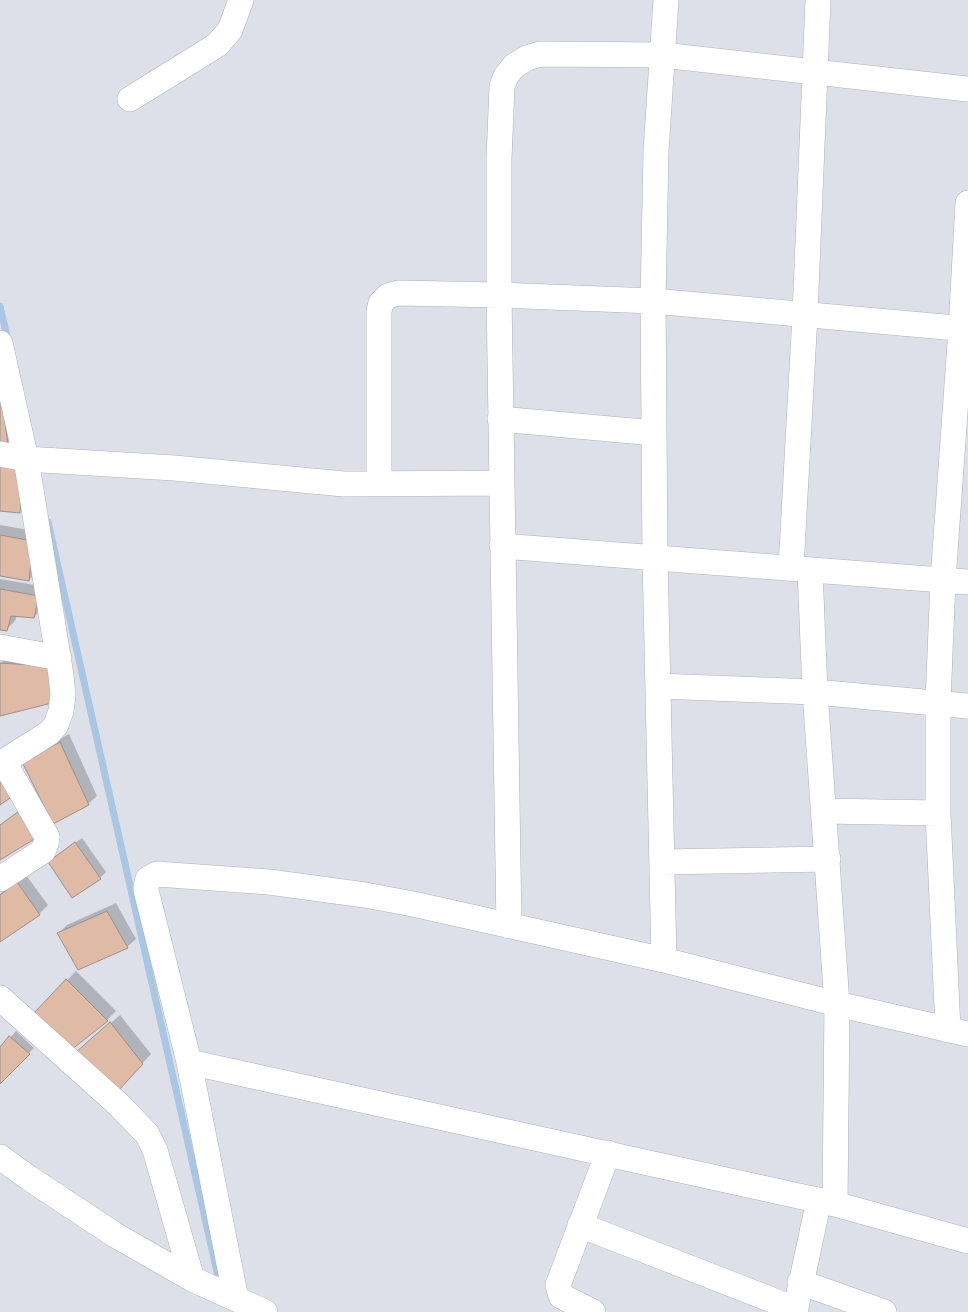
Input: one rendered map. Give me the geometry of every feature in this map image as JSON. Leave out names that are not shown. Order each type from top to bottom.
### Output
[{"type":"street","points":[[130,99],[217,45],[230,30],[241,0]]},
{"type":"street","points":[[664,960],[655,557],[653,302],[656,151],[666,0]]},
{"type":"street","points":[[580,1225],[795,1310],[800,1282],[827,1202],[837,1004],[815,692],[801,569],[805,314],[818,0]]},
{"type":"street","points":[[509,926],[499,295],[499,159],[502,86],[506,76],[514,66],[527,58],[540,54],[662,55],[968,89]]},
{"type":"street","points":[[251,1307],[146,890],[147,882],[152,876],[157,874],[269,882],[365,895],[664,960],[837,1004],[958,1032],[938,813],[938,702],[943,580],[965,329],[968,203]]},
{"type":"street","points":[[379,484],[379,311],[381,303],[388,296],[398,293],[499,295],[653,302],[965,329]]},
{"type":"street","points":[[0,343],[26,459],[63,696],[61,711],[56,725],[48,733],[2,763],[47,837],[43,851],[0,879]]},
{"type":"street","points":[[500,419],[654,433]]},
{"type":"street","points":[[0,454],[26,459],[174,468],[344,484],[501,484]]},
{"type":"street","points":[[502,546],[968,582]]},
{"type":"street","points":[[0,647],[58,658]]},
{"type":"street","points":[[658,686],[815,692],[968,706]]},
{"type":"street","points":[[824,811],[938,813]]},
{"type":"street","points":[[662,862],[828,859]]},
{"type":"street","points":[[1,1003],[119,1105],[147,1134],[155,1150],[192,1279]]},
{"type":"street","points":[[189,1062],[827,1202],[968,1241]]},
{"type":"street","points":[[593,1312],[561,1296],[558,1291],[559,1279],[608,1153]]},
{"type":"street","points":[[0,1157],[115,1235],[192,1279],[251,1307]]},
{"type":"street","points":[[800,1282],[884,1312]]},
{"type":"building","points":[[0,386],[8,445],[0,443]]},
{"type":"building","points":[[0,462],[24,465],[20,513],[0,511]]},
{"type":"building","points":[[0,535],[33,541],[29,581],[0,576]]},
{"type":"building","points":[[0,589],[39,596],[34,618],[11,616],[7,631],[0,630]]},
{"type":"building","points":[[0,663],[49,666],[56,702],[0,716]]},
{"type":"building","points":[[60,742],[89,805],[53,824],[22,762]]},
{"type":"building","points":[[0,777],[13,796],[0,805]]},
{"type":"building","points":[[19,811],[36,838],[0,860],[0,825]]},
{"type":"building","points":[[75,842],[101,879],[72,898],[48,862]]},
{"type":"building","points":[[17,882],[40,915],[0,942],[0,895]]},
{"type":"building","points":[[107,911],[128,948],[78,970],[57,933]]},
{"type":"building","points":[[66,979],[108,1021],[71,1050],[34,1013]]},
{"type":"building","points":[[110,1022],[143,1064],[116,1093],[75,1053]]},
{"type":"building","points":[[9,1036],[30,1054],[0,1084],[0,1047]]},
{"type":"waterway","points":[[0,306],[8,341]]},
{"type":"waterway","points":[[48,522],[220,1285]]}]
